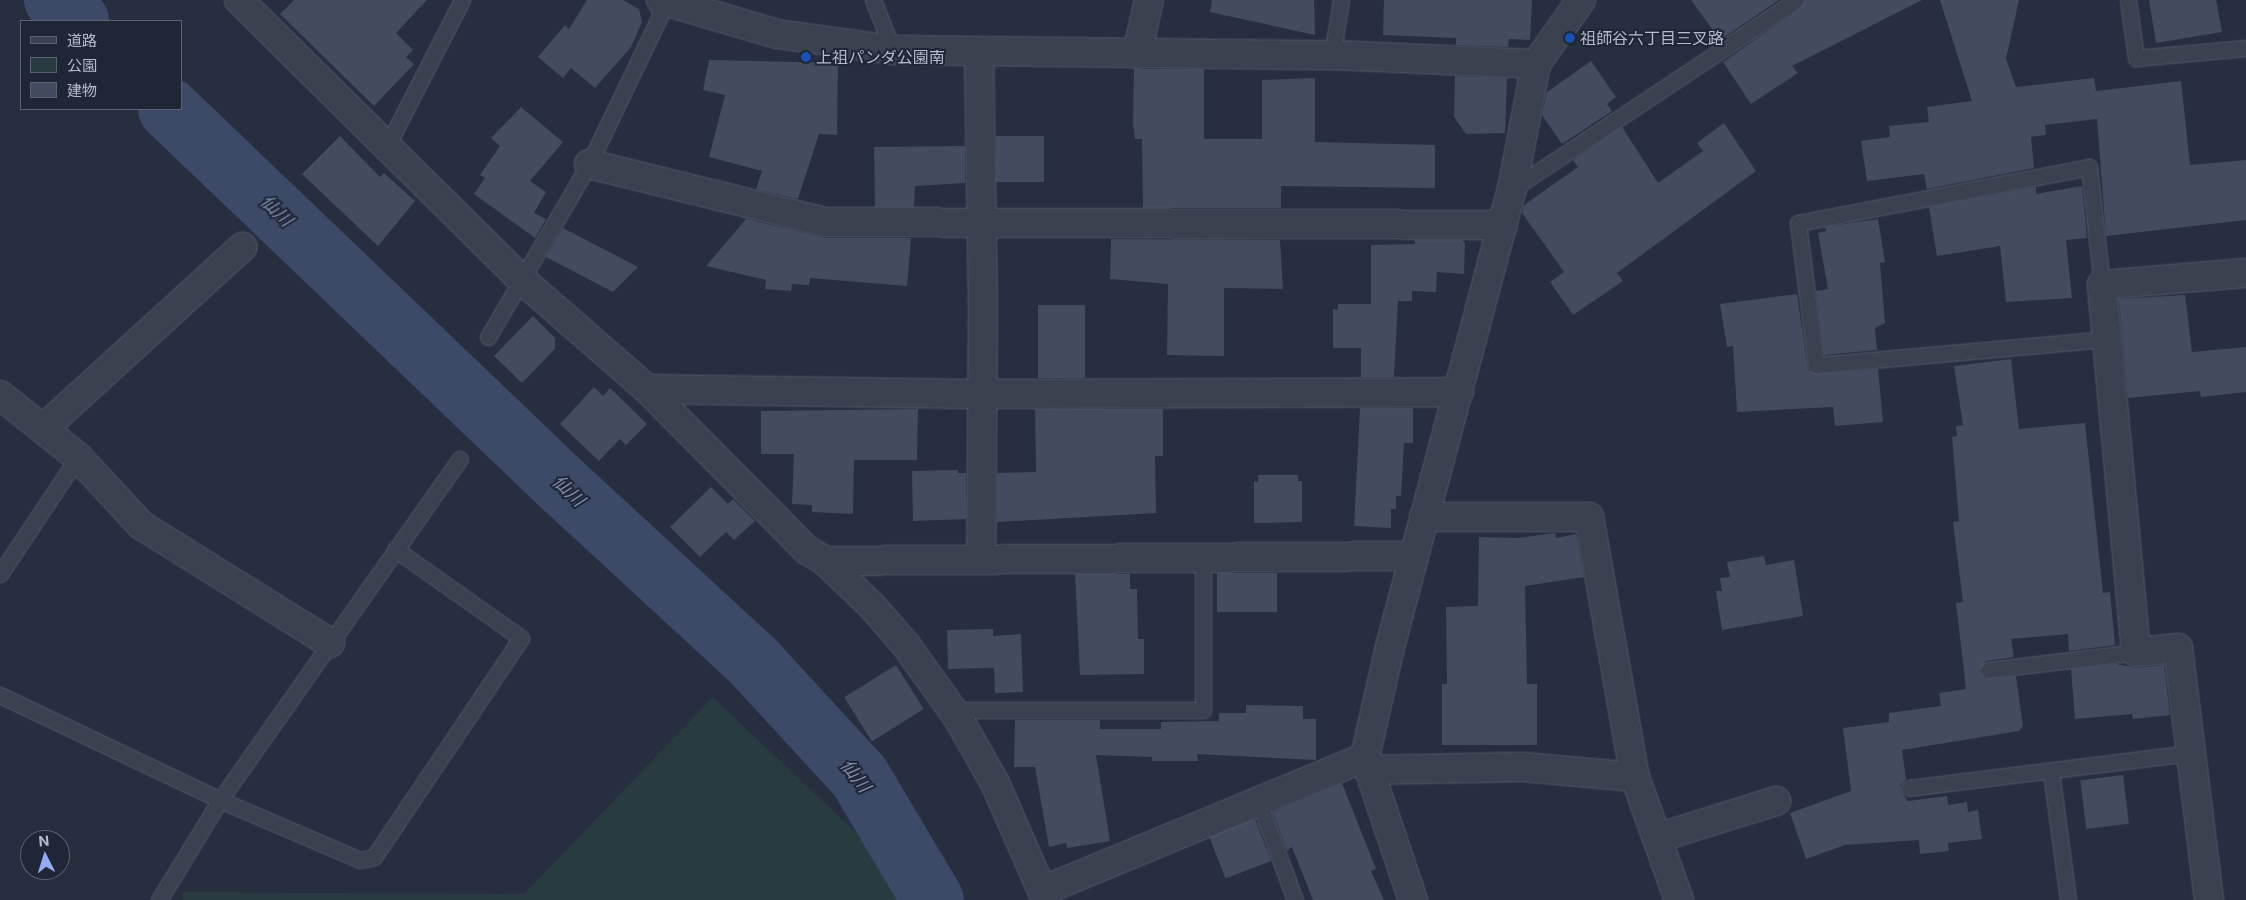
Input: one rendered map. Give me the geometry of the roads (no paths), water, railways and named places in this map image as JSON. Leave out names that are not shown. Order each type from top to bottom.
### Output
[{"type":"street","points":[[239,0],[521,279],[647,389],[807,550],[825,561],[906,645],[952,710],[995,783],[1044,895],[1258,799],[1367,764],[1523,767],[1635,777]]},
{"type":"street","points":[[662,0],[777,34],[893,50],[980,53],[1332,55],[1536,64]]},
{"type":"street","points":[[1137,54],[1149,0]]},
{"type":"street","points":[[1413,900],[1367,764],[1414,556],[1512,189],[1536,64],[1581,0]]},
{"type":"street","points":[[980,53],[982,224],[981,558]]},
{"type":"street","points":[[589,164],[825,222],[1503,225]]},
{"type":"street","points":[[43,429],[242,247]]},
{"type":"street","points":[[2209,900],[2178,648],[2136,652],[2102,285],[2246,273]]},
{"type":"street","points":[[647,389],[982,394],[1459,392]]},
{"type":"street","points":[[0,395],[78,457],[141,525],[330,643]]},
{"type":"street","points":[[1424,517],[1589,517],[1635,777],[1679,900]]},
{"type":"street","points":[[825,561],[981,558],[1414,556]]},
{"type":"street","points":[[1657,838],[1776,801]]},
{"type":"lane","points":[[387,146],[462,0]]},
{"type":"lane","points":[[488,337],[589,164],[659,18],[662,0]]},
{"type":"lane","points":[[873,0],[893,50]]},
{"type":"lane","points":[[1332,55],[1341,0]]},
{"type":"lane","points":[[1512,189],[1796,0]]},
{"type":"lane","points":[[2128,0],[2136,58],[2246,48]]},
{"type":"lane","points":[[2102,285],[2089,166],[1798,223],[1816,365],[2107,339]]},
{"type":"lane","points":[[0,574],[78,457]]},
{"type":"lane","points":[[159,900],[220,800],[460,459]]},
{"type":"lane","points":[[0,695],[220,800],[360,860],[374,857],[521,638],[395,549]]},
{"type":"lane","points":[[952,710],[1203,710],[1203,557]]},
{"type":"lane","points":[[1988,670],[2136,652]]},
{"type":"lane","points":[[1909,788],[2192,753]]},
{"type":"lane","points":[[2051,770],[2068,900]]},
{"type":"lane","points":[[1258,799],[1294,900]]},
{"type":"waterway","name":"仙川","points":[[55,0],[77,20]]},
{"type":"waterway","name":"仙川","points":[[170,110],[558,481],[754,662],[859,776],[933,900]]},
{"type":"place","name":"祖師谷六丁目三叉路","points":[[1570,38]]},
{"type":"place","name":"上祖パンダ公園南","points":[[806,57]]}]
